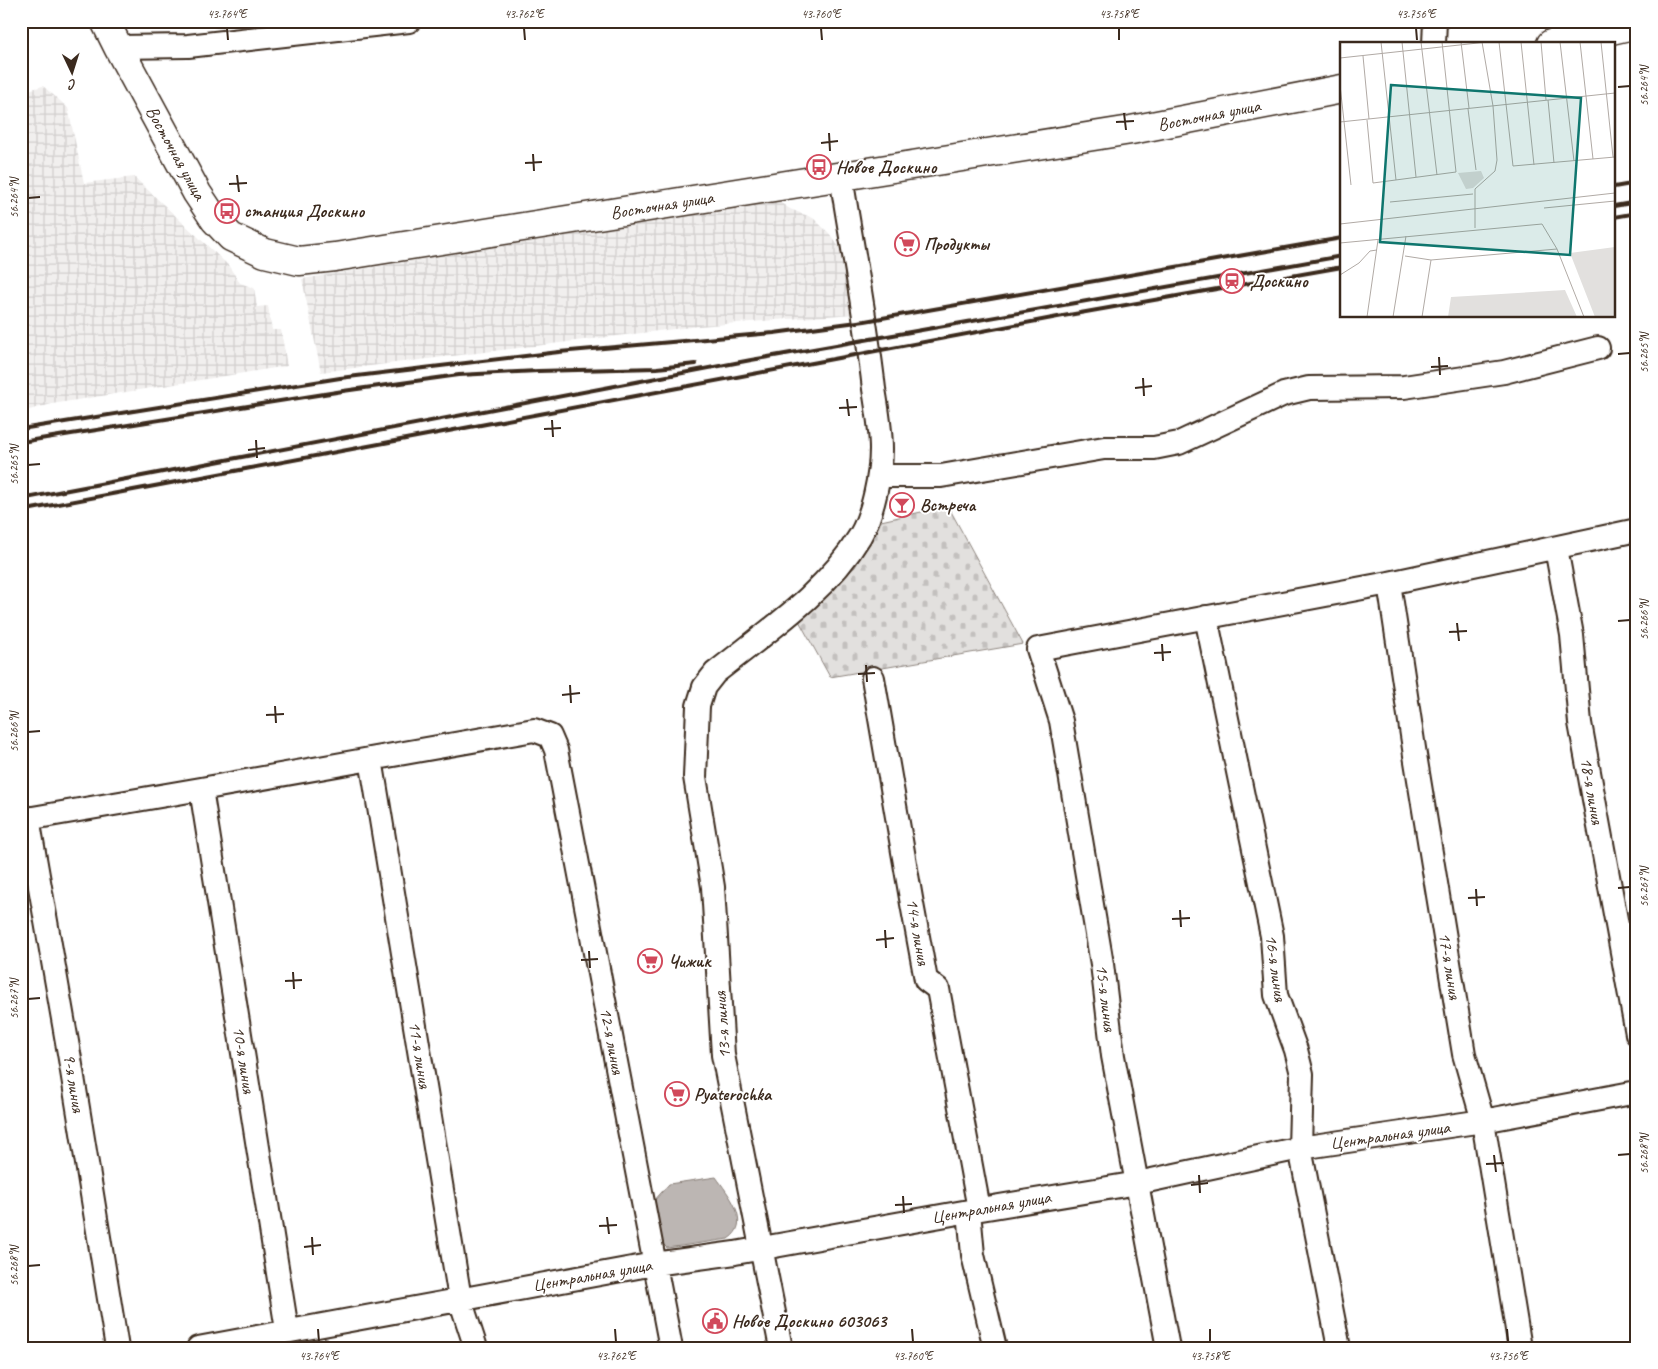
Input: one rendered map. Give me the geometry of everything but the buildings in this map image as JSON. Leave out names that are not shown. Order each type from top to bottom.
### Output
[{"type":"main road","name":"Восточная улица","points":[[106,21],[118,47],[197,193],[215,220],[231,237],[265,253],[299,261],[336,257],[1131,130],[1340,90]]},
{"type":"main road","points":[[1560,42],[1637,24]]},
{"type":"street","points":[[118,47],[188,46],[409,21]]},
{"type":"street","points":[[1434,42],[1435,21]]},
{"type":"street","name":"13-я линия","points":[[780,1348],[723,1056],[713,887],[695,777],[698,706],[704,687],[715,673],[815,591],[844,559],[861,535],[870,512],[879,476],[881,448],[871,363],[841,176]]},
{"type":"street","points":[[879,476],[941,476],[1104,448],[1154,448],[1179,443],[1284,394],[1309,388],[1404,387],[1504,372],[1598,348]]},
{"type":"street","points":[[1206,617],[1390,583],[1637,530]]},
{"type":"street","name":"18-я линия","points":[[1556,548],[1572,635],[1580,723],[1637,1034]]},
{"type":"street","name":"17-я линия","points":[[1390,583],[1416,764],[1464,1054],[1483,1121],[1520,1348]]},
{"type":"street","name":"15-я линия","points":[[1168,1348],[1113,1056],[1102,964],[1060,721],[1038,649],[1206,617]]},
{"type":"street","name":"16-я линия","points":[[1206,617],[1272,936],[1276,995],[1296,1050],[1302,1074],[1300,1148],[1339,1348]]},
{"type":"street","name":"14-я линия","points":[[873,678],[926,980],[938,989],[974,1210],[973,1255],[995,1348]]},
{"type":"street","name":"12-я линия","points":[[371,759],[534,730],[550,736],[558,760],[671,1348]]},
{"type":"street","points":[[25,819],[371,759]]},
{"type":"street","name":"11-я линия","points":[[371,759],[460,1299],[476,1348]]},
{"type":"street","name":"10-я линия","points":[[200,790],[297,1335]]},
{"type":"street","name":"9-я линия","points":[[25,819],[70,1059],[117,1348]]},
{"type":"street","name":"Центральная улица","points":[[198,1348],[297,1335],[460,1299],[654,1264],[760,1248],[1138,1183],[1300,1148],[1483,1121],[1637,1092]]},
{"type":"shaded area","points":[[43,86],[68,108],[84,183],[134,177],[228,265],[240,283],[254,288],[257,307],[268,306],[272,330],[281,330],[287,366],[52,404],[21,412],[21,92]]},
{"type":"shaded area","points":[[778,201],[790,209],[813,218],[829,233],[840,248],[846,268],[853,314],[699,326],[321,372],[302,279]]},
{"type":"shaded area","points":[[716,1177],[736,1208],[738,1225],[735,1232],[728,1239],[667,1248],[656,1237],[653,1202],[669,1184]]},
{"type":"green space","points":[[948,506],[1023,644],[830,677],[798,619],[855,567],[881,521]]},
{"type":"railway","points":[[1616,187],[1637,183]]},
{"type":"railway","points":[[1616,206],[1637,202]]},
{"type":"railway","points":[[1616,217],[1637,213]]},
{"type":"railway","points":[[21,429],[340,378],[559,352],[774,333],[865,321],[1340,238]]},
{"type":"railway","points":[[21,499],[751,360],[1340,256]]},
{"type":"railway","points":[[21,511],[1063,316],[1340,267]]},
{"type":"railway","points":[[21,442],[343,391],[459,375],[657,368],[696,364]]},
{"type":"place","name":"Новое Доскино","points":[[819,167]]},
{"type":"place","name":"станция Доскино","points":[[227,211]]},
{"type":"place","name":"Продукты","points":[[907,244]]},
{"type":"place","name":"Доскино","points":[[1232,281]]},
{"type":"place","name":"Встреча","points":[[902,505]]},
{"type":"place","name":"Чижик","points":[[650,961]]},
{"type":"place","name":"Pyaterochka","points":[[677,1094]]},
{"type":"place","name":"Новое Доскино 603063","points":[[715,1321]]}]
